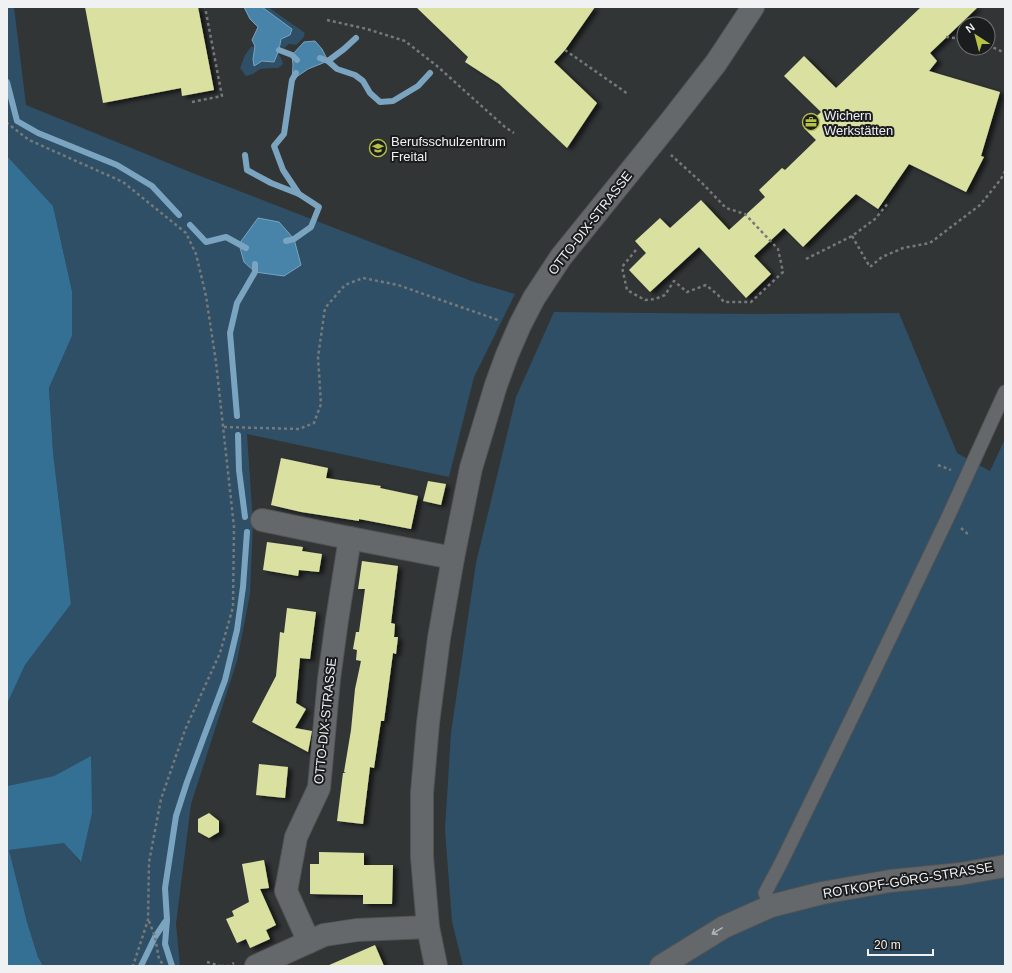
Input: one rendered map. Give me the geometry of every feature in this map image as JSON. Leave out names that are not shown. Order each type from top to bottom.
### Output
[{"type":"street","name":"OTTO-DIX-STRASSE","points":[[436,966],[428,927],[422,857],[422,793],[428,723],[438,638],[471,468],[496,385],[520,325],[534,298],[561,257],[716,63],[754,7]]},
{"type":"street","points":[[262,520],[453,558]]},
{"type":"street","name":"OTTO-DIX-STRASSE","points":[[309,942],[286,891],[296,837],[319,788],[328,692],[337,620],[350,538]]},
{"type":"street","name":"ROTKOPF-GÖRG-STRASSE","points":[[661,966],[724,927],[771,906],[822,893],[882,882],[960,874],[1005,866]]},
{"type":"street","points":[[256,966],[324,935],[357,930],[428,927]]},
{"type":"lane","points":[[771,906],[765,892],[780,865],[864,693],[948,517],[1005,392]]},
{"type":"path","points":[[192,102],[222,96],[205,7]]},
{"type":"path","points":[[327,20],[367,29],[405,41],[437,66],[505,127],[514,133]]},
{"type":"path","points":[[946,37],[956,39]]},
{"type":"path","points":[[565,50],[628,94]]},
{"type":"path","points":[[7,122],[7,124],[29,140],[123,182],[186,233],[196,254],[206,296],[216,362],[234,527],[233,607],[220,653],[186,730],[161,799],[149,862],[148,920],[134,966]]},
{"type":"path","points":[[636,250],[622,267],[627,290],[645,300],[655,299],[665,295],[674,281],[687,292],[706,285],[718,294],[724,302],[751,302],[783,272],[778,249],[764,234],[745,214],[726,208],[670,153]]},
{"type":"path","points":[[852,236],[870,267],[882,257],[903,248],[930,243],[980,205],[1001,179],[1005,171]]},
{"type":"path","points":[[806,259],[852,236],[875,219],[889,202]]},
{"type":"path","points":[[224,428],[299,429],[314,423],[322,404],[318,357],[325,308],[345,285],[363,278],[398,285],[489,317],[507,325],[520,325]]},
{"type":"path","points":[[148,920],[155,937],[159,959],[164,966]]},
{"type":"path","points":[[207,962],[220,966]]},
{"type":"shaded area","points":[[7,7],[14,7],[26,105],[195,174],[474,282],[515,294],[474,377],[449,477],[247,434],[253,523],[250,594],[237,661],[191,804],[176,924],[180,966],[43,966],[38,957],[27,922],[9,850],[64,842],[80,862],[91,757],[54,776],[7,786],[7,704],[25,665],[71,604],[53,452],[49,388],[72,336],[72,291],[53,206],[7,156]]},
{"type":"shaded area","points":[[244,7],[262,7],[292,29],[290,35],[281,39],[279,50],[274,62],[262,61],[254,66],[253,59],[255,46],[252,40],[258,27],[250,19]]},
{"type":"shaded area","points":[[262,7],[268,7],[305,33],[303,38],[296,45],[289,44],[284,48],[280,46],[281,39],[290,35],[292,29]]},
{"type":"shaded area","points":[[315,41],[322,49],[328,61],[308,69],[292,80],[292,55],[304,42]]},
{"type":"shaded area","points":[[255,46],[253,59],[274,62],[278,53],[283,64],[278,68],[260,69],[253,74],[246,76],[240,68],[245,55],[251,47]]},
{"type":"shaded area","points":[[7,156],[53,206],[72,291],[72,336],[49,388],[53,452],[71,604],[25,665],[7,704]]},
{"type":"shaded area","points":[[258,218],[279,222],[294,239],[301,265],[284,276],[255,272],[244,262],[239,244]]},
{"type":"shaded area","points":[[554,312],[749,314],[899,313],[957,453],[990,471],[1005,439],[1005,966],[463,966],[452,922],[445,830],[451,733],[476,563],[516,397]]},
{"type":"shaded area","points":[[91,756],[92,813],[81,862],[64,843],[9,850],[27,922],[38,957],[43,966],[7,966],[7,786],[54,776]]},
{"type":"building","points":[[85,7],[198,7],[214,90],[182,96],[181,88],[103,103]]},
{"type":"building","points":[[416,7],[595,7],[565,50],[554,62],[597,103],[567,148],[499,84],[465,62],[468,57]]},
{"type":"building","points":[[921,7],[978,7],[969,16],[956,16],[956,28],[930,53],[937,61],[929,71],[1000,92],[981,156],[984,157],[966,192],[909,164],[878,209],[856,194],[803,247],[784,228],[754,256],[771,274],[746,298],[699,247],[650,292],[629,270],[646,253],[635,241],[660,218],[670,228],[701,200],[729,230],[765,197],[759,190],[782,168],[785,170],[816,140],[804,128],[821,112],[784,76],[804,56],[836,88]]},
{"type":"building","points":[[281,458],[328,468],[326,478],[381,486],[380,488],[418,496],[411,529],[359,519],[359,521],[301,512],[271,505]]},
{"type":"building","points":[[428,481],[446,484],[441,505],[423,501]]},
{"type":"building","points":[[267,542],[303,547],[302,551],[322,554],[319,572],[299,570],[298,576],[263,570]]},
{"type":"building","points":[[362,561],[398,566],[391,623],[395,624],[394,637],[398,637],[396,654],[393,653],[384,721],[381,721],[374,768],[370,767],[363,824],[337,821],[343,773],[346,773],[344,772],[351,730],[355,689],[361,661],[356,660],[357,650],[353,649],[356,632],[359,632],[365,589],[358,589]]},
{"type":"building","points":[[287,608],[316,612],[310,659],[300,658],[296,703],[306,709],[295,728],[312,731],[308,752],[252,722],[276,676],[280,632],[284,633]]},
{"type":"building","points":[[259,764],[288,767],[285,798],[256,795]]},
{"type":"building","points":[[209,813],[219,821],[219,832],[209,838],[198,832],[198,819]]},
{"type":"building","points":[[319,852],[364,853],[364,865],[393,865],[392,904],[363,904],[363,895],[310,894],[310,864],[319,864]]},
{"type":"building","points":[[264,860],[269,888],[260,889],[276,925],[266,930],[270,939],[250,948],[246,939],[237,943],[226,919],[234,916],[232,911],[249,902],[242,864]]},
{"type":"building","points":[[375,945],[384,966],[327,966]]},
{"type":"waterway","points":[[328,61],[356,38]]},
{"type":"waterway","points":[[279,50],[292,55],[297,60]]},
{"type":"waterway","points":[[320,58],[328,61],[337,69],[355,75],[363,81],[370,93],[380,102],[393,101],[418,86],[430,73]]},
{"type":"waterway","points":[[286,241],[294,239],[311,227],[319,207],[299,194],[283,170],[274,146],[284,134],[292,80],[296,73]]},
{"type":"waterway","points":[[7,82],[17,121],[38,133],[117,165],[152,186],[179,215]]},
{"type":"waterway","points":[[245,155],[247,170],[271,183],[299,194]]},
{"type":"waterway","points":[[190,225],[206,242],[226,237],[246,248]]},
{"type":"waterway","points":[[237,416],[230,333],[237,303],[255,272],[255,264]]},
{"type":"waterway","points":[[238,435],[239,470],[245,517]]},
{"type":"waterway","points":[[172,966],[165,944],[167,920],[165,888],[176,816],[225,680],[237,630],[243,587],[247,532]]},
{"type":"waterway","points":[[141,966],[155,937],[165,922]]},
{"type":"place","name":"Wichern Werkstätten","points":[[811,122]]},
{"type":"place","name":"Berufsschulzentrum Freital","points":[[378,148]]}]
